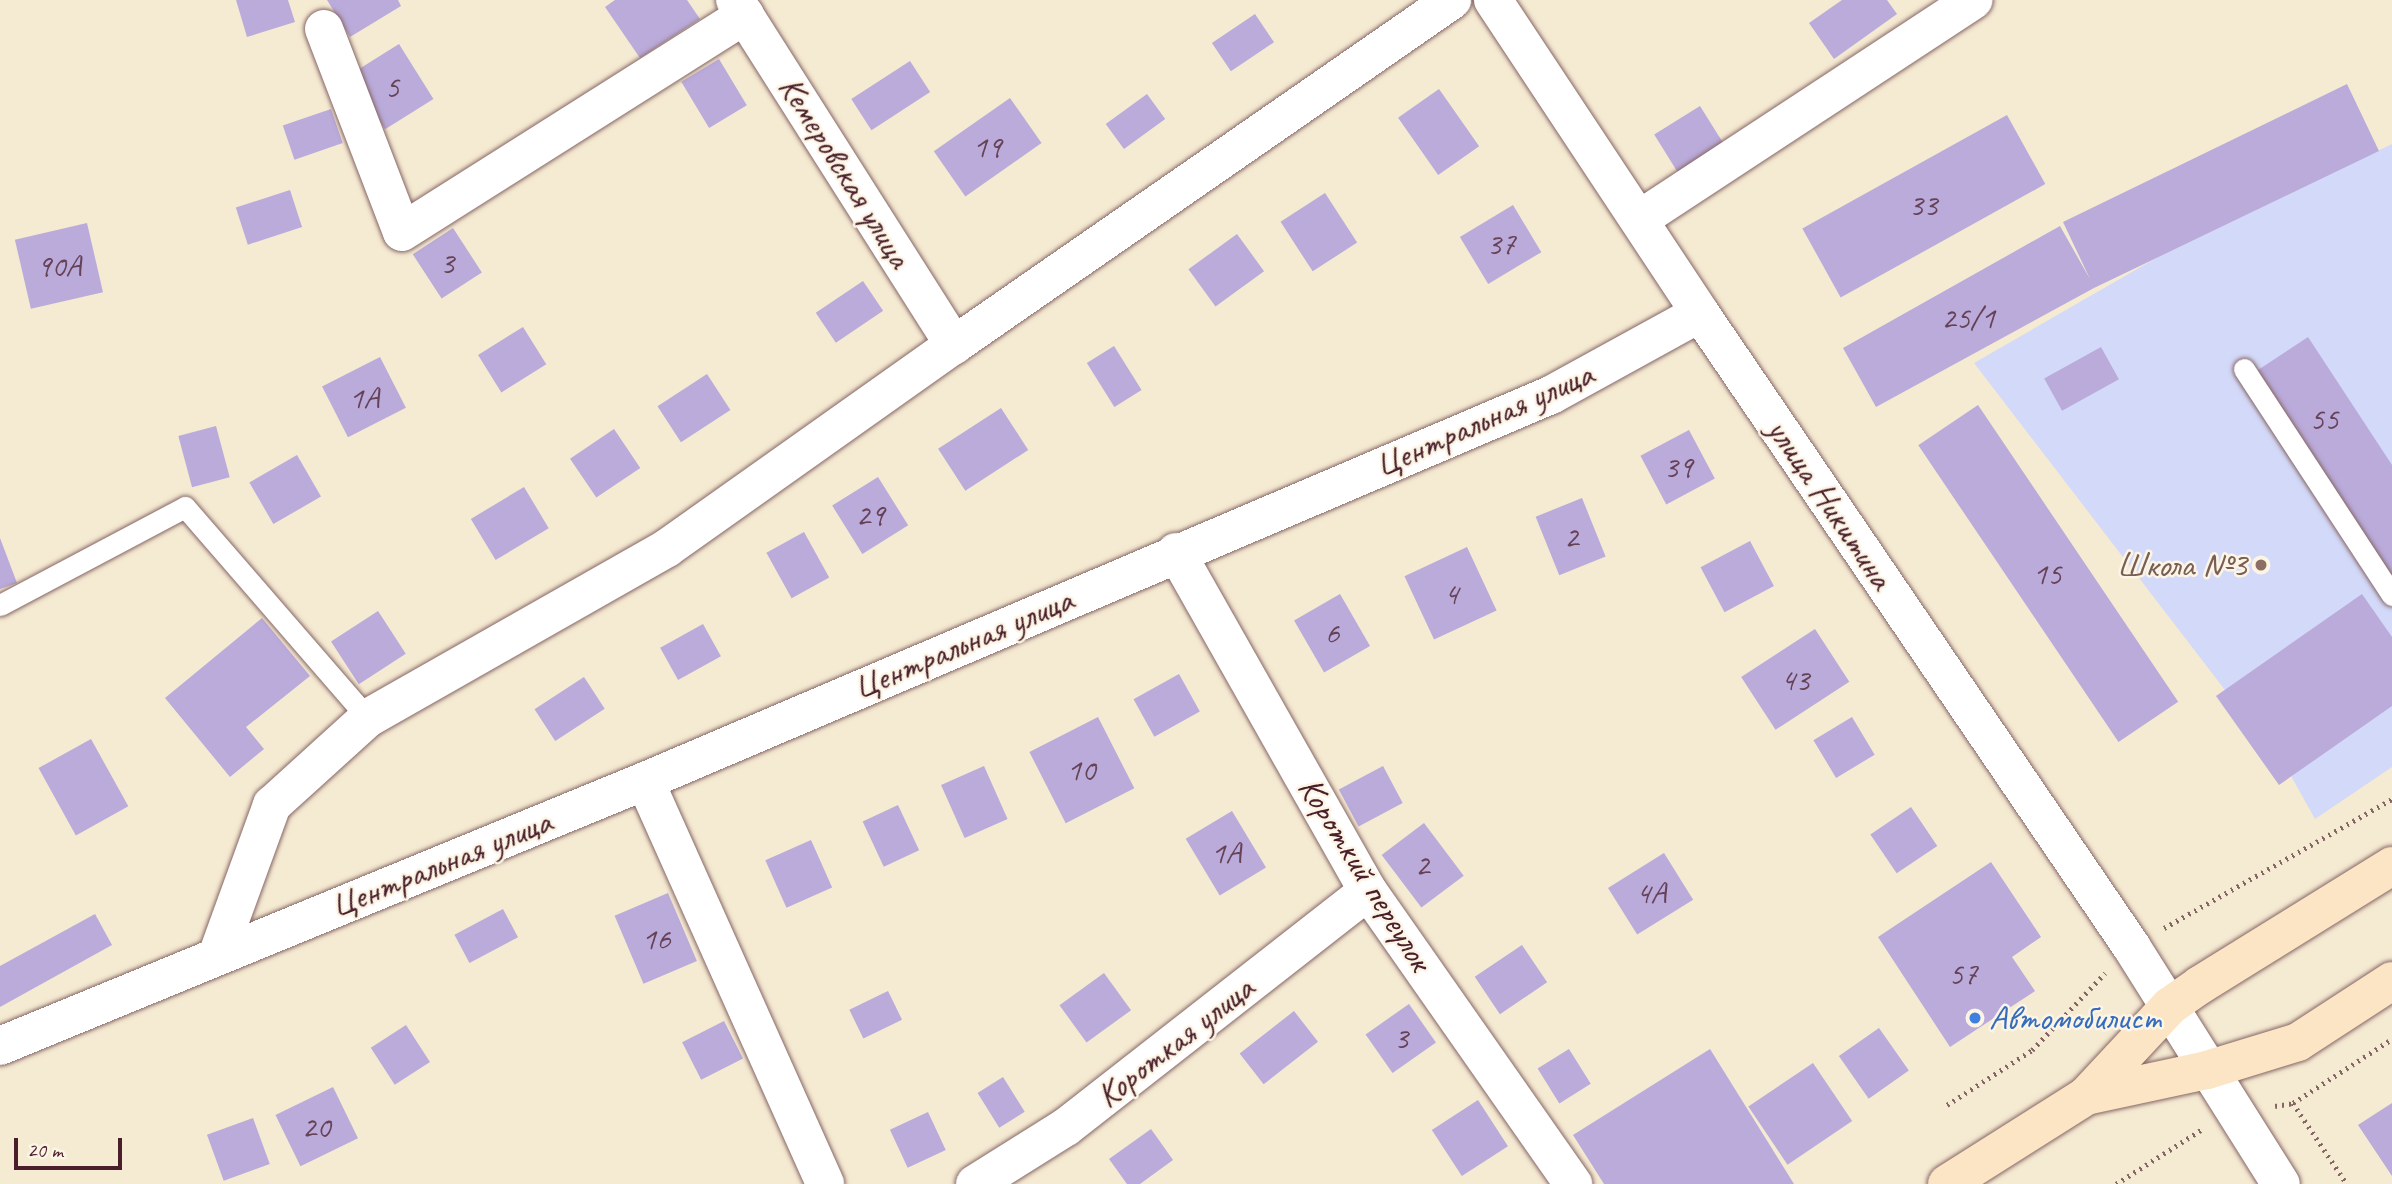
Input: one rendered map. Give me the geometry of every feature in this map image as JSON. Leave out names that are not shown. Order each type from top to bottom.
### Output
[{"type":"main road","points":[[1947,1184],[2085,1096],[2170,1006],[2392,866]]},
{"type":"main road","points":[[2085,1096],[2207,1070],[2298,1042],[2392,981]]},
{"type":"street","points":[[217,956],[272,805],[368,718],[667,548],[954,345],[1452,0]]},
{"type":"street","name":"улица Никитина","points":[[1493,0],[1700,313],[2170,1006],[2207,1070],[2281,1184]]},
{"type":"street","points":[[1640,219],[1973,0]]},
{"type":"street","points":[[324,29],[401,232],[740,7]]},
{"type":"street","name":"Кемеровская улица","points":[[740,7],[954,345]]},
{"type":"street","name":"Центральная улица","points":[[0,1046],[645,781],[1176,552],[1551,395],[1700,313]]},
{"type":"street","name":"Короткий переулок","points":[[1176,552],[1368,891],[1573,1184]]},
{"type":"street","points":[[645,781],[825,1184]]},
{"type":"street","name":"Короткая улица","points":[[975,1184],[1066,1128],[1368,891]]},
{"type":"lane","points":[[2244,369],[2392,595]]},
{"type":"lane","points":[[0,605],[185,507],[368,718]]},
{"type":"path","points":[[2293,1104],[2347,1184]]},
{"type":"shaded area","name":"Школа №3","points":[[2392,144],[2392,767],[2315,819],[2291,776],[1974,363],[2158,257]]},
{"type":"building","points":[[236,0],[288,0],[295,22],[247,37]]},
{"type":"building","points":[[327,0],[398,0],[401,6],[350,37]]},
{"type":"building","points":[[615,0],[687,0],[700,19],[640,58],[605,7]]},
{"type":"building","points":[[1842,0],[1887,0],[1897,14],[1834,59],[1809,23]]},
{"type":"building","points":[[1255,14],[1274,42],[1231,71],[1212,43]]},
{"type":"building","points":[[399,44],[433,99],[385,129],[351,74]]},
{"type":"building","points":[[719,59],[747,105],[709,128],[681,82]]},
{"type":"building","points":[[910,61],[930,92],[871,130],[851,99]]},
{"type":"building","points":[[2347,84],[2379,151],[2094,288],[1876,407],[1843,348],[2060,226],[2090,279],[2063,222]]},
{"type":"building","points":[[1439,89],[1479,146],[1438,175],[1398,118]]},
{"type":"building","points":[[1147,94],[1165,119],[1124,149],[1106,124]]},
{"type":"building","points":[[1010,98],[1042,143],[965,196],[934,151]]},
{"type":"building","points":[[1700,106],[1728,150],[1682,179],[1654,135]]},
{"type":"building","points":[[331,109],[343,143],[294,160],[283,126]]},
{"type":"building","points":[[2007,115],[2045,184],[1841,298],[1802,228]]},
{"type":"building","points":[[290,190],[302,227],[248,245],[236,208]]},
{"type":"building","points":[[1325,193],[1357,242],[1313,271],[1281,222]]},
{"type":"building","points":[[1513,205],[1541,252],[1488,284],[1460,237]]},
{"type":"building","points":[[87,223],[103,292],[31,309],[15,240]]},
{"type":"building","points":[[453,228],[482,272],[442,299],[413,254]]},
{"type":"building","points":[[1237,234],[1264,271],[1215,306],[1188,269]]},
{"type":"building","points":[[863,281],[883,311],[836,343],[816,313]]},
{"type":"building","points":[[523,327],[546,364],[501,392],[478,355]]},
{"type":"building","points":[[2308,337],[2392,465],[2392,580],[2255,372]]},
{"type":"building","points":[[1114,346],[1142,390],[1114,407],[1087,363]]},
{"type":"building","points":[[2101,347],[2119,379],[2062,411],[2044,379]]},
{"type":"building","points":[[380,357],[406,408],[348,437],[322,387]]},
{"type":"building","points":[[707,374],[730,410],[681,442],[658,406]]},
{"type":"building","points":[[1978,405],[2178,702],[2119,742],[1918,445]]},
{"type":"building","points":[[1001,408],[1028,450],[965,491],[938,449]]},
{"type":"building","points":[[216,426],[230,477],[192,487],[178,436]]},
{"type":"building","points":[[614,429],[640,468],[596,498],[570,459]]},
{"type":"building","points":[[1689,430],[1715,479],[1666,504],[1640,456]]},
{"type":"building","points":[[297,455],[321,497],[273,524],[249,482]]},
{"type":"building","points":[[878,477],[908,525],[862,554],[832,506]]},
{"type":"building","points":[[524,487],[549,528],[496,560],[471,519]]},
{"type":"building","points":[[1582,498],[1606,556],[1559,575],[1536,517]]},
{"type":"building","points":[[804,532],[829,577],[792,598],[766,553]]},
{"type":"building","points":[[0,538],[17,583],[0,589]]},
{"type":"building","points":[[1750,541],[1774,586],[1724,612],[1701,567]]},
{"type":"building","points":[[1467,547],[1497,610],[1434,640],[1404,576]]},
{"type":"building","points":[[1340,594],[1370,646],[1324,672],[1294,620]]},
{"type":"building","points":[[2362,594],[2392,637],[2392,706],[2279,785],[2216,696]]},
{"type":"building","points":[[378,611],[406,654],[359,684],[331,641]]},
{"type":"building","points":[[262,618],[310,676],[246,727],[264,749],[230,777],[165,698]]},
{"type":"building","points":[[703,624],[721,656],[678,680],[660,648]]},
{"type":"building","points":[[1815,629],[1849,682],[1776,730],[1741,677]]},
{"type":"building","points":[[1179,674],[1200,712],[1154,737],[1134,699]]},
{"type":"building","points":[[584,677],[605,709],[555,741],[535,709]]},
{"type":"building","points":[[1098,717],[1134,788],[1066,823],[1029,752]]},
{"type":"building","points":[[1852,717],[1875,755],[1836,778],[1813,740]]},
{"type":"building","points":[[91,739],[128,806],[76,835],[39,768]]},
{"type":"building","points":[[984,766],[1008,819],[965,838],[941,785]]},
{"type":"building","points":[[1383,766],[1403,803],[1359,827],[1339,789]]},
{"type":"building","points":[[898,805],[919,850],[884,867],[863,821]]},
{"type":"building","points":[[1911,807],[1937,846],[1897,873],[1870,834]]},
{"type":"building","points":[[1232,811],[1266,868],[1220,895],[1186,839]]},
{"type":"building","points":[[1424,823],[1464,876],[1421,908],[1382,855]]},
{"type":"building","points":[[811,840],[832,888],[786,908],[765,860]]},
{"type":"building","points":[[1664,853],[1693,900],[1637,935],[1608,888]]},
{"type":"building","points":[[1991,862],[2041,937],[2012,957],[2035,991],[1950,1047],[1878,937]]},
{"type":"building","points":[[668,893],[697,961],[644,984],[615,916]]},
{"type":"building","points":[[503,909],[518,937],[469,963],[454,935]]},
{"type":"building","points":[[95,914],[112,945],[0,1007],[0,966]]},
{"type":"building","points":[[1522,945],[1547,982],[1500,1014],[1475,977]]},
{"type":"building","points":[[1104,973],[1131,1010],[1087,1043],[1060,1005]]},
{"type":"building","points":[[888,991],[902,1020],[863,1039],[849,1010]]},
{"type":"building","points":[[1409,1004],[1436,1043],[1393,1073],[1366,1034]]},
{"type":"building","points":[[1294,1011],[1318,1042],[1264,1084],[1240,1053]]},
{"type":"building","points":[[724,1021],[743,1058],[701,1080],[682,1042]]},
{"type":"building","points":[[406,1025],[430,1062],[395,1085],[371,1048]]},
{"type":"building","points":[[1879,1028],[1909,1071],[1869,1099],[1839,1056]]},
{"type":"building","points":[[1569,1049],[1591,1084],[1559,1103],[1538,1069]]},
{"type":"building","points":[[1710,1049],[1794,1184],[1604,1184],[1573,1135]]},
{"type":"building","points":[[1813,1063],[1852,1121],[1787,1165],[1748,1107]]},
{"type":"building","points":[[1003,1077],[1025,1112],[999,1128],[978,1093]]},
{"type":"building","points":[[333,1087],[358,1138],[300,1166],[275,1115]]},
{"type":"building","points":[[1478,1100],[1508,1146],[1462,1176],[1432,1130]]},
{"type":"building","points":[[2392,1103],[2392,1176],[2358,1125]]},
{"type":"building","points":[[928,1112],[946,1150],[908,1168],[890,1130]]},
{"type":"building","points":[[253,1118],[270,1164],[224,1181],[207,1135]]},
{"type":"building","points":[[1151,1129],[1173,1160],[1140,1184],[1127,1184],[1109,1159]]},
{"type":"place","name":"Школа №3","points":[[2261,565]]},
{"type":"place","name":"Автомобилист","points":[[1975,1018]]}]
